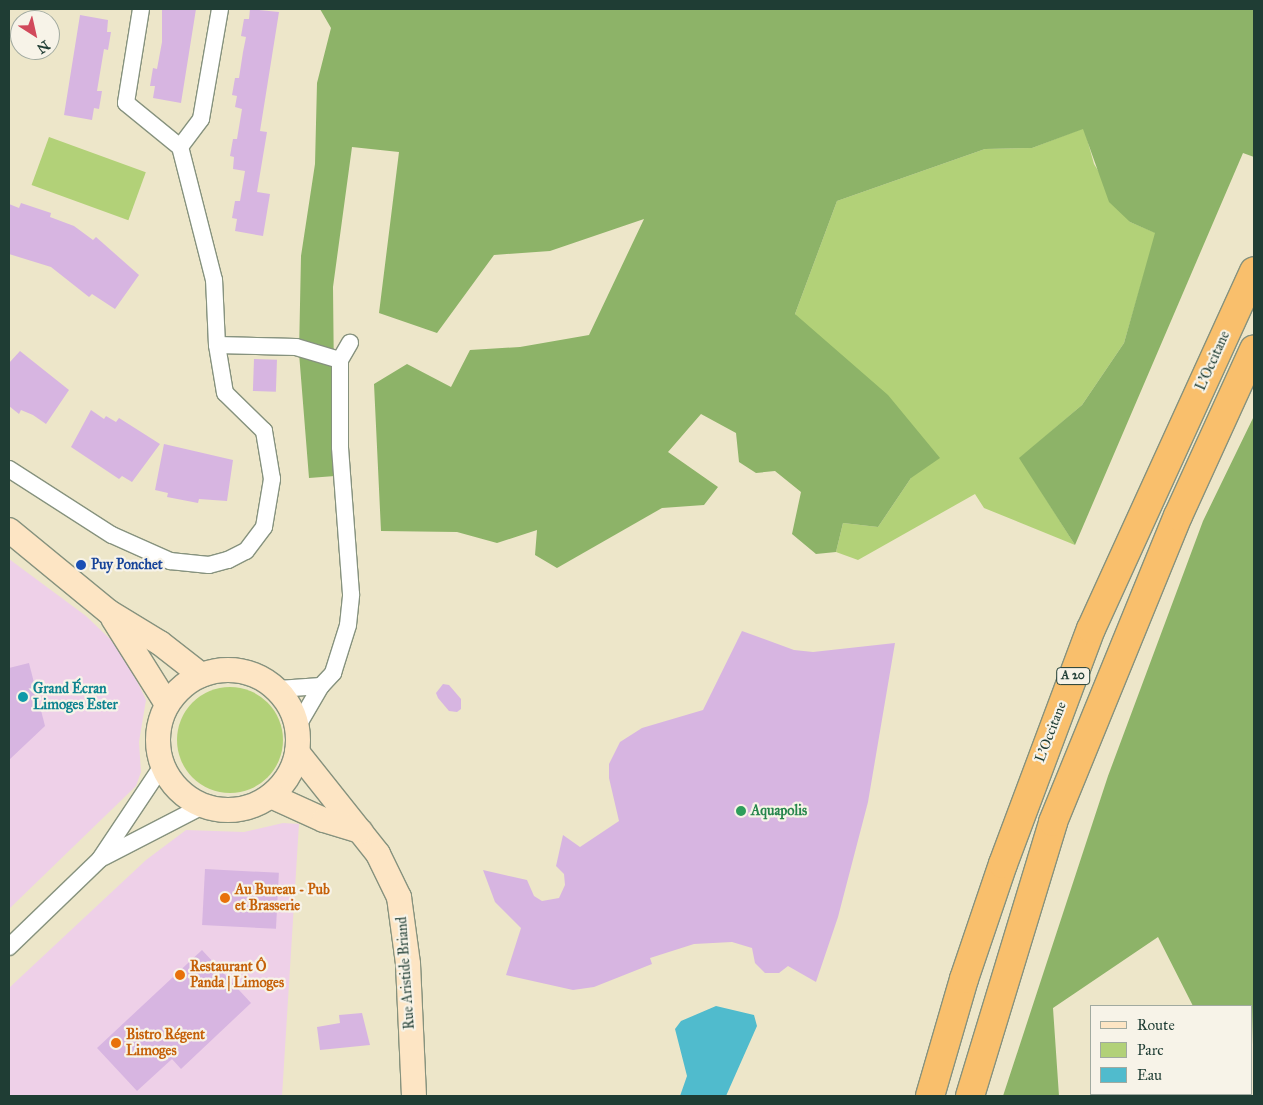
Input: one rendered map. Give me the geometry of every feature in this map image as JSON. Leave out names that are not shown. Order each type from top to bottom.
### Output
[{"type":"highway","name":"L'Occitane","points":[[930,1096],[964,979],[1003,864],[1091,629],[1254,271]]},
{"type":"highway","name":"A 20","points":[[970,1096],[1053,822],[1178,516],[1254,348]]},
{"type":"street","points":[[9,469],[112,535],[170,561],[209,565],[246,551],[264,527],[272,479],[264,431],[225,393],[217,345],[214,280],[180,147],[126,103],[140,9]]},
{"type":"street","points":[[180,147],[201,119],[220,9]]},
{"type":"street","points":[[297,727],[321,686],[333,674],[342,654],[351,594],[340,447],[340,360],[350,343]]},
{"type":"street","points":[[217,345],[296,347],[340,360]]},
{"type":"street","points":[[9,530],[109,612],[160,643],[200,675]]},
{"type":"street","points":[[109,612],[166,704]]},
{"type":"street","points":[[220,670],[241,670],[260,677],[278,690],[290,707],[297,727],[297,752],[288,776],[271,796],[242,808],[226,810],[204,806],[179,790],[162,766],[158,738],[166,704],[181,687],[200,675],[220,670]]},
{"type":"street","points":[[278,690],[321,686]]},
{"type":"street","name":"Rue Aristide Briand","points":[[297,752],[360,831],[393,881],[404,922],[414,1096]]},
{"type":"street","points":[[9,946],[100,859],[162,766]]},
{"type":"street","points":[[271,796],[324,820],[360,831]]},
{"type":"street","points":[[100,859],[204,806]]},
{"type":"shaded area","points":[[9,559],[86,616],[110,639],[127,660],[146,700],[139,742],[141,772],[136,786],[9,909]]},
{"type":"shaded area","points":[[283,823],[299,824],[282,1096],[9,1096],[9,988],[146,860],[186,830],[244,832]]},
{"type":"green space","points":[[320,9],[1254,9],[1254,157],[1243,153],[1075,545],[1019,458],[1082,405],[1124,343],[1155,233],[1130,222],[1109,202],[1083,129],[1032,148],[985,149],[837,201],[795,314],[888,395],[940,458],[911,478],[878,527],[843,523],[836,552],[816,554],[792,534],[801,492],[775,471],[756,473],[739,462],[736,433],[701,414],[668,452],[718,487],[704,505],[662,508],[557,568],[535,555],[537,530],[497,543],[457,532],[381,531],[374,384],[407,364],[451,387],[470,350],[520,347],[589,335],[644,219],[550,251],[494,255],[437,333],[379,313],[399,152],[352,147],[333,287],[335,476],[309,478],[299,353],[301,256],[315,164],[317,83],[331,28]]},
{"type":"green space","points":[[1084,128],[1094,164],[1130,222],[1156,233],[1124,343],[1082,405],[1020,458],[1075,545],[984,508],[975,494],[858,560],[836,552],[843,523],[878,527],[911,478],[795,314],[837,201],[985,149],[1032,148]]},
{"type":"green space","points":[[49,137],[146,172],[128,220],[32,185]]},
{"type":"green space","points":[[1254,416],[1254,1084],[1253,1005],[1192,1005],[1158,937],[1053,1008],[1059,1096],[1003,1096],[1108,776],[1203,521]]},
{"type":"green space","points":[[230,687],[250,691],[267,703],[279,720],[283,740],[279,760],[267,777],[250,789],[230,793],[210,789],[193,777],[181,760],[177,740],[181,720],[193,703],[210,691]]},
{"type":"water","points":[[716,1006],[754,1015],[757,1026],[726,1096],[680,1096],[687,1076],[675,1029],[681,1021]]},
{"type":"building","points":[[162,9],[196,9],[181,103],[153,98],[155,86],[150,86],[153,68],[157,69],[162,42]]},
{"type":"building","points":[[250,9],[279,12],[260,131],[267,132],[257,192],[270,194],[263,236],[235,231],[237,219],[232,218],[235,201],[240,201],[245,171],[233,169],[234,157],[230,156],[233,139],[237,139],[242,109],[235,107],[237,96],[232,95],[235,78],[239,78],[246,37],[241,36],[244,19],[249,19]]},
{"type":"building","points":[[80,15],[108,20],[107,32],[111,32],[108,50],[104,49],[97,91],[102,91],[99,109],[94,108],[92,120],[64,115]]},
{"type":"building","points":[[21,203],[51,213],[50,217],[74,226],[93,240],[96,237],[139,275],[115,309],[92,294],[89,297],[51,267],[9,254],[9,204],[19,208]]},
{"type":"building","points":[[20,351],[69,390],[46,424],[33,415],[21,410],[19,414],[9,406],[9,363]]},
{"type":"building","points":[[254,359],[277,360],[276,392],[253,391]]},
{"type":"building","points":[[91,410],[104,419],[106,416],[116,422],[119,418],[160,444],[132,482],[122,476],[119,479],[71,447]]},
{"type":"building","points":[[164,444],[233,460],[227,501],[199,499],[198,503],[167,497],[168,493],[155,490]]},
{"type":"building","name":"Aquapolis","points":[[742,631],[794,650],[813,652],[895,643],[868,802],[838,917],[816,982],[788,966],[779,973],[765,973],[755,963],[752,948],[732,942],[694,944],[650,958],[652,964],[594,987],[573,990],[506,975],[521,928],[495,902],[483,870],[527,880],[534,896],[542,901],[559,898],[565,885],[564,874],[556,866],[563,835],[580,847],[619,821],[609,778],[609,764],[620,742],[642,728],[703,710]]},
{"type":"building","name":"Grand Écran Limoges Ester","points":[[29,663],[45,726],[9,760],[9,668]]},
{"type":"building","points":[[443,684],[449,685],[461,699],[461,709],[457,712],[449,711],[438,698],[436,693]]},
{"type":"building","points":[[205,869],[279,873],[276,929],[202,925]]},
{"type":"building","points":[[202,950],[251,1003],[181,1069],[172,1059],[137,1091],[97,1048]]},
{"type":"building","points":[[362,1013],[370,1045],[320,1050],[317,1027],[340,1023],[339,1015]]},
{"type":"place","name":"Puy Ponchet","points":[[81,565]]},
{"type":"place","name":"Grand Écran Limoges Ester","points":[[23,697]]},
{"type":"place","name":"Aquapolis","points":[[741,811]]},
{"type":"place","name":"Au Bureau - Pub et Brasserie","points":[[225,898]]},
{"type":"place","name":"Restaurant Ô Panda | Limoges","points":[[180,975]]},
{"type":"place","name":"Bistro Régent Limoges","points":[[116,1043]]}]
